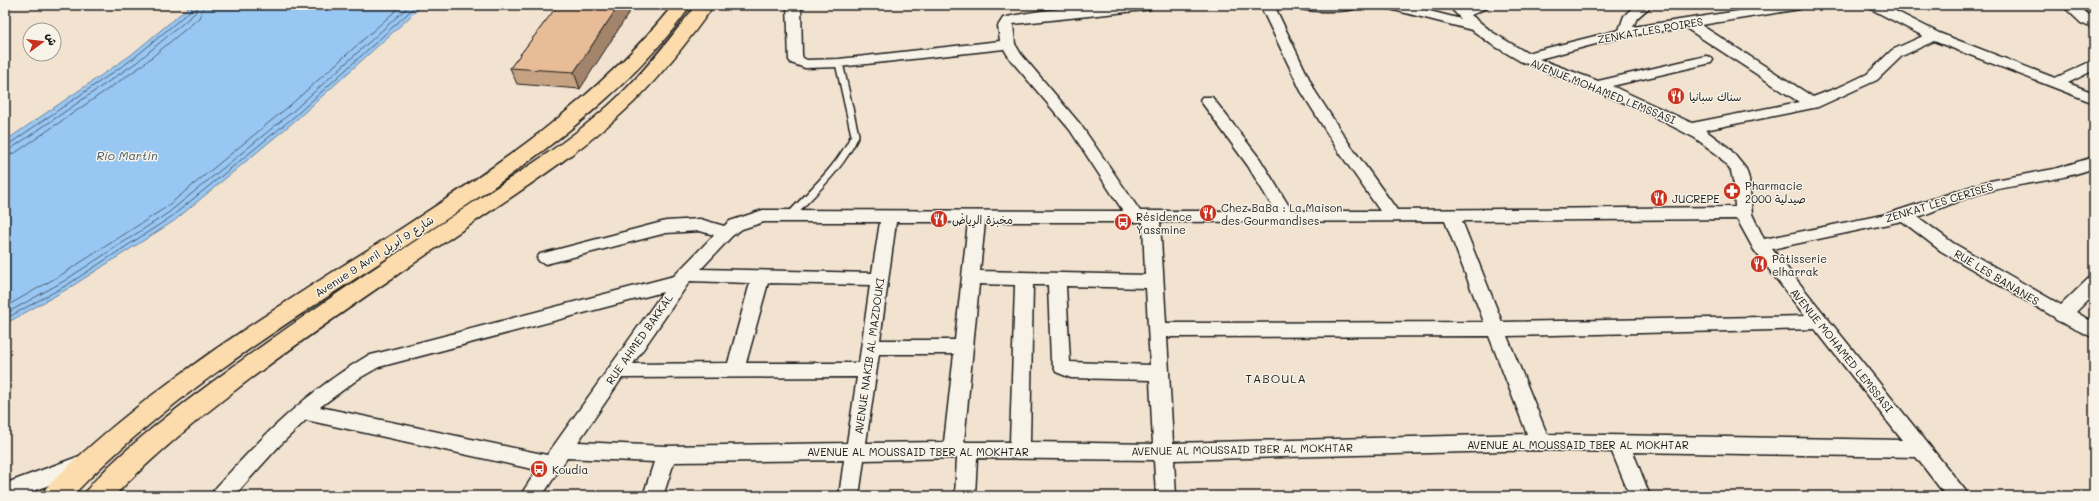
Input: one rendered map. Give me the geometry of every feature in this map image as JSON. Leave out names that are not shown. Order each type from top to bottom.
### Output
[{"type":"highway","name":"Avenue 9 Avril شارع 9 أبريل","points":[[55,496],[129,427],[212,364],[329,284],[415,230],[525,154],[604,92],[662,32],[682,5]]},
{"type":"highway","name":"Avenue 9 Avril شارع 9 أبريل","points":[[97,496],[133,460],[175,424],[231,381],[332,309],[551,160],[589,131],[628,97],[681,37],[704,5]]},
{"type":"street","points":[[794,5],[796,60],[805,64],[839,63],[1008,44]]},
{"type":"street","points":[[1267,5],[1308,91],[1342,145],[1392,215]]},
{"type":"street","points":[[1300,5],[1324,7],[1355,5]]},
{"type":"street","points":[[1391,5],[1448,22],[1473,26]]},
{"type":"street","points":[[1458,9],[1482,5]]},
{"type":"street","points":[[1626,32],[1627,20],[1630,15],[1645,5]]},
{"type":"street","name":"ZENKAT LES POIRES","points":[[1525,58],[1626,32],[1766,12],[1800,5]]},
{"type":"street","points":[[1874,5],[1934,36],[2094,98]]},
{"type":"street","points":[[2068,5],[2090,22],[2094,8]]},
{"type":"street","points":[[1145,6],[1014,19],[1006,23],[1005,26],[1008,44],[1015,56],[1087,144],[1143,217],[1155,282],[1166,496]]},
{"type":"street","name":"AVENUE MOHAMED LEMSSASI","points":[[1458,9],[1473,26],[1492,40],[1525,58],[1654,110],[1690,128],[1720,149],[1738,169],[1744,214],[1760,246],[1958,496]]},
{"type":"street","points":[[1688,23],[1813,104]]},
{"type":"street","points":[[1690,128],[1790,110],[1813,104],[1869,79],[1878,73],[1893,56],[1934,36]]},
{"type":"street","points":[[1595,86],[1706,60]]},
{"type":"street","points":[[2056,83],[2094,64]]},
{"type":"street","points":[[1207,100],[1254,163],[1287,217]]},
{"type":"street","name":"ZENKAT LES CERISES","points":[[1760,246],[1905,215],[1985,187],[2024,178],[2069,171],[2094,162]]},
{"type":"street","name":"RUE AHMED BAKKAL","points":[[530,496],[683,278],[726,232],[749,220],[783,215],[1287,217],[1392,215],[1744,214]]},
{"type":"street","points":[[1451,215],[1540,442]]},
{"type":"street","name":"RUE LES BANANES","points":[[1905,215],[1947,247],[1980,268],[2094,331]]},
{"type":"street","name":"AVENUE NAKIB AL MAZDOUKI","points":[[849,496],[889,216]]},
{"type":"street","points":[[965,496],[960,450],[963,347],[977,216]]},
{"type":"street","points":[[546,258],[670,226],[700,225],[726,232]]},
{"type":"street","points":[[221,496],[274,437],[302,411],[354,372],[374,361],[683,278],[761,276],[880,279]]},
{"type":"street","points":[[735,370],[761,276]]},
{"type":"street","points":[[971,277],[1155,282]]},
{"type":"street","points":[[1020,451],[1024,278]]},
{"type":"street","points":[[1057,279],[1060,360],[1063,367],[1071,371],[1160,373]]},
{"type":"street","points":[[2062,314],[2094,283]]},
{"type":"street","points":[[1157,330],[1495,329],[1820,322]]},
{"type":"street","points":[[871,347],[963,347]]},
{"type":"street","points":[[617,370],[867,370]]},
{"type":"street","name":"AVENUE AL MOUSSAID TBER AL MOKHTAR","points":[[302,411],[557,457],[960,450],[1164,452],[1540,442],[1921,449]]},
{"type":"street","points":[[1619,443],[1640,496]]},
{"type":"street","points":[[653,496],[666,454]]},
{"type":"street","points":[[5,496],[32,481],[92,460]]},
{"type":"lane","points":[[783,215],[843,157],[852,145],[855,135],[839,63]]},
{"type":"water","name":"Río Martín","points":[[191,5],[423,5],[297,119],[174,221],[69,288],[5,324],[5,141],[131,55]]},
{"type":"building","points":[[558,5],[619,5],[574,72],[510,68]]},
{"type":"place","name":"سناك سبانيا","points":[[1676,96]]},
{"type":"place","name":"Pharmacie 2000 صيدلية","points":[[1732,191]]},
{"type":"place","name":"JUCREPE","points":[[1659,198]]},
{"type":"place","name":"Chez BaBa : La Maison des Gourmandises","points":[[1208,213]]},
{"type":"place","name":"مخبزة الرِياضْ","points":[[939,219]]},
{"type":"place","name":"Résidence Yassmine","points":[[1123,222]]},
{"type":"place","name":"Pâtisserie elharrak","points":[[1759,264]]},
{"type":"place","name":"Koudia","points":[[539,469]]},
{"type":"district","name":"TABOULA","points":[[1276,378]]}]
